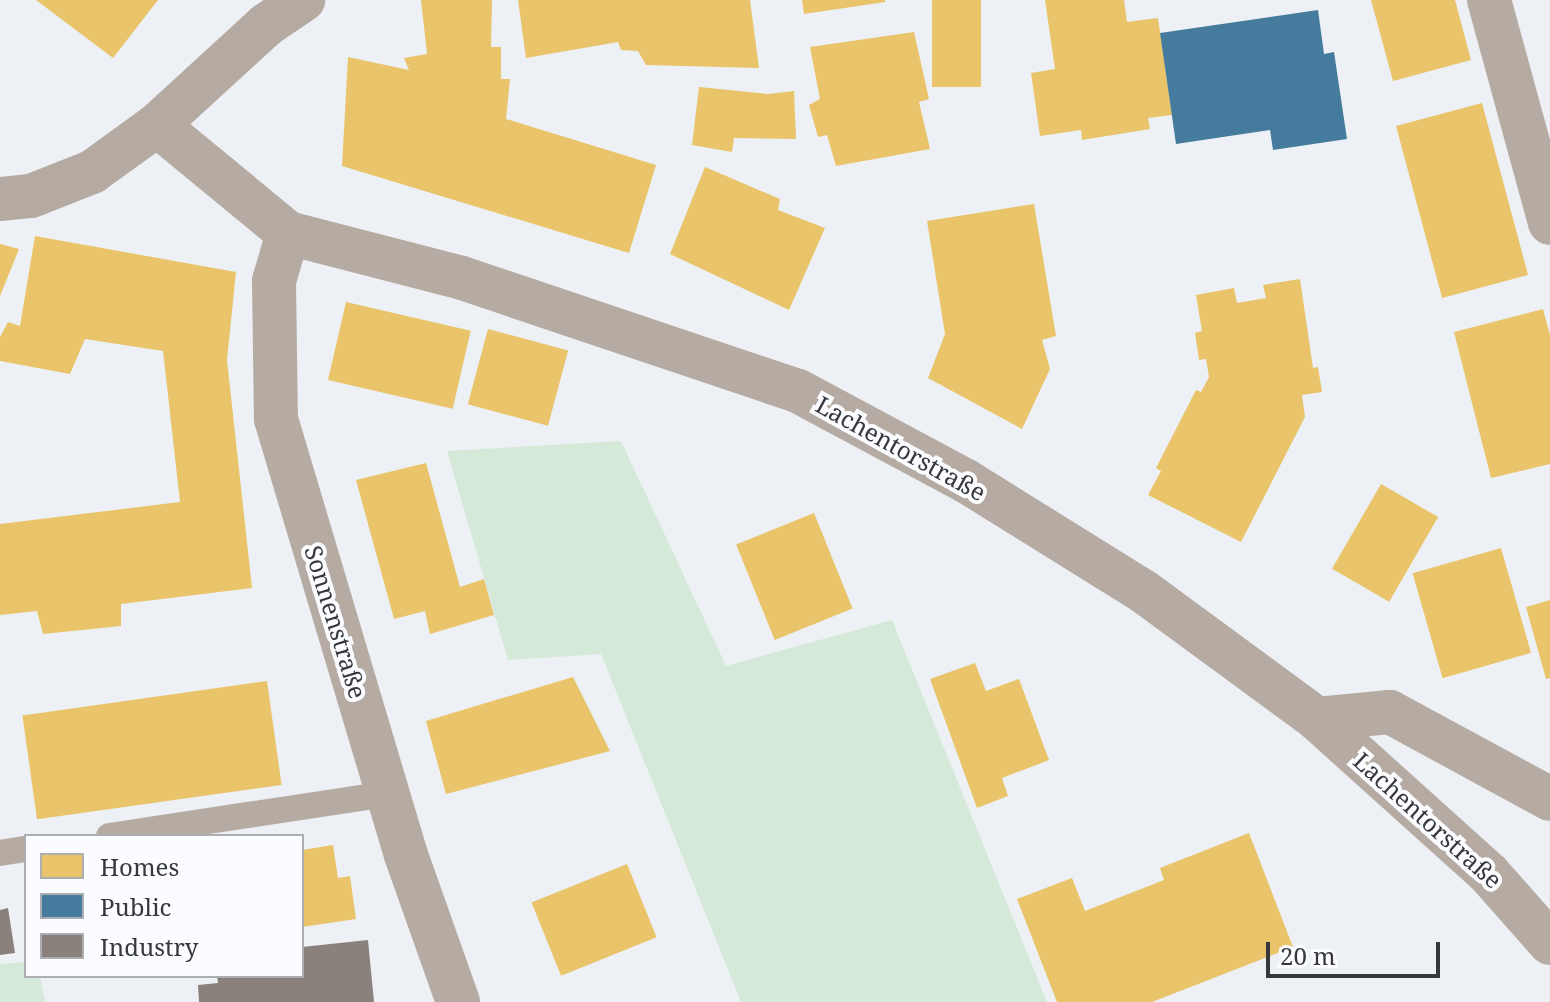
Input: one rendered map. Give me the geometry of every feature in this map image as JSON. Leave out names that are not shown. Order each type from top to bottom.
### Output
[{"type":"street","points":[[0,199],[31,196],[92,172],[157,125],[266,25],[303,0]]},
{"type":"street","points":[[1489,0],[1550,223]]},
{"type":"street","name":"Lachentorstraße","points":[[157,125],[288,233],[462,278],[798,391],[966,481],[1143,591],[1317,719],[1489,874],[1550,943]]},
{"type":"street","name":"Sonnenstraße","points":[[288,233],[274,281],[276,419],[388,794],[458,1002]]},
{"type":"street","points":[[1317,719],[1390,712],[1550,799]]},
{"type":"lane","points":[[122,834],[388,794]]},
{"type":"lane","points":[[0,853],[24,849]]},
{"type":"green space","points":[[621,441],[726,666],[892,620],[1047,1002],[741,1002],[601,654],[508,660],[447,451]]},
{"type":"green space","points":[[24,962],[24,978],[40,978],[45,1002],[0,1002],[0,964]]},
{"type":"building: Homes","points":[[36,0],[158,0],[113,58]]},
{"type":"building: Homes","points":[[421,0],[492,0],[491,47],[501,47],[501,79],[510,79],[506,119],[656,165],[629,253],[342,166],[348,57],[409,70],[404,58],[427,54]]},
{"type":"building: Homes","points":[[518,0],[750,0],[759,68],[646,65],[638,51],[621,50],[618,42],[526,58]]},
{"type":"building: Homes","points":[[802,0],[885,0],[885,2],[804,14]]},
{"type":"building: Homes","points":[[932,0],[981,0],[981,87],[932,87]]},
{"type":"building: Homes","points":[[1045,0],[1124,0],[1127,22],[1158,18],[1172,115],[1148,118],[1150,129],[1082,140],[1081,130],[1040,136],[1031,73],[1055,69]]},
{"type":"building: Homes","points":[[1371,0],[1455,0],[1471,60],[1393,81]]},
{"type":"building: Homes","points":[[914,32],[929,99],[919,102],[930,149],[836,166],[827,135],[818,137],[809,105],[820,99],[810,47]]},
{"type":"building: Homes","points":[[699,87],[768,94],[794,91],[796,139],[734,138],[732,152],[692,145]]},
{"type":"building: Homes","points":[[1482,103],[1528,275],[1442,298],[1396,126]]},
{"type":"building: Homes","points":[[705,167],[780,199],[778,210],[825,228],[789,310],[670,254]]},
{"type":"building: Homes","points":[[1034,204],[1056,336],[1042,340],[1050,369],[1022,429],[928,378],[945,334],[927,221]]},
{"type":"building: Homes","points":[[35,236],[236,272],[227,360],[252,588],[121,604],[121,626],[43,634],[37,611],[0,615],[0,524],[180,502],[163,351],[85,339],[70,374],[0,361],[0,337],[8,322],[20,326]]},
{"type":"building: Homes","points":[[0,244],[19,249],[0,296]]},
{"type":"building: Homes","points":[[1300,279],[1313,368],[1318,367],[1322,392],[1302,395],[1305,417],[1241,542],[1148,495],[1161,471],[1156,468],[1196,390],[1201,392],[1209,377],[1206,359],[1199,360],[1195,333],[1202,331],[1196,295],[1234,288],[1237,303],[1266,298],[1263,285]]},
{"type":"building: Homes","points":[[346,302],[471,331],[453,409],[328,380]]},
{"type":"building: Homes","points":[[1543,309],[1550,335],[1550,464],[1491,478],[1454,332]]},
{"type":"building: Homes","points":[[488,329],[568,350],[548,426],[468,404]]},
{"type":"building: Homes","points":[[426,463],[460,587],[484,579],[494,615],[430,634],[425,611],[394,619],[356,480]]},
{"type":"building: Homes","points":[[1381,484],[1438,517],[1389,602],[1332,569]]},
{"type":"building: Homes","points":[[814,513],[853,608],[775,640],[736,544]]},
{"type":"building: Homes","points":[[1501,548],[1531,653],[1443,678],[1413,573]]},
{"type":"building: Homes","points":[[1550,600],[1550,678],[1546,679],[1526,607]]},
{"type":"building: Homes","points":[[975,663],[986,691],[1019,679],[1049,760],[1002,778],[1008,796],[977,808],[930,679]]},
{"type":"building: Homes","points":[[573,677],[610,751],[446,794],[426,721]]},
{"type":"building: Homes","points":[[267,681],[282,785],[37,819],[22,715]]},
{"type":"building: Homes","points":[[1249,833],[1293,947],[1152,1002],[1057,1002],[1017,899],[1072,878],[1085,911],[1164,880],[1160,868]]},
{"type":"building: Homes","points":[[333,845],[338,878],[350,876],[356,919],[304,927],[304,850]]},
{"type":"building: Homes","points":[[627,864],[657,937],[561,976],[532,903]]},
{"type":"building: Public","points":[[1318,10],[1324,54],[1334,52],[1347,139],[1273,150],[1270,130],[1176,144],[1160,33]]},
{"type":"building: Industry","points":[[8,908],[15,953],[0,955],[0,910]]},
{"type":"building: Industry","points":[[368,940],[374,1002],[199,1002],[198,985],[218,983],[217,978],[304,978],[304,947]]}]
